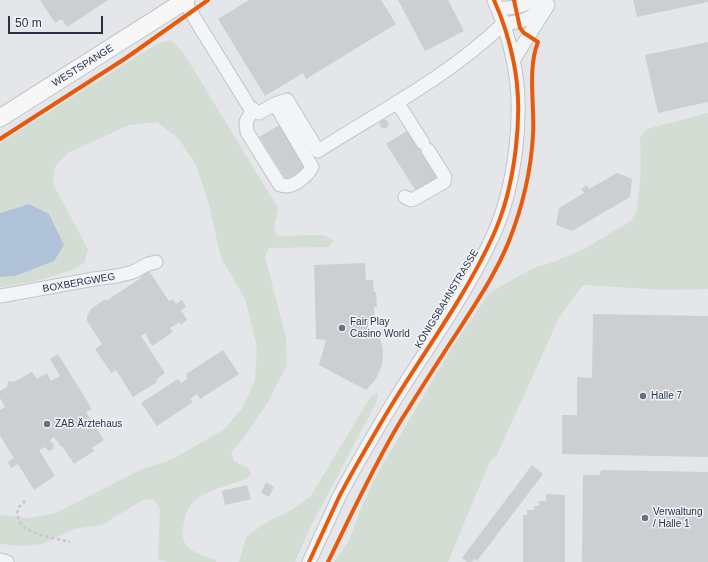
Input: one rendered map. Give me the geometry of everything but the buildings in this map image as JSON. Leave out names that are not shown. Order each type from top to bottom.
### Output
[{"type":"main road","name":"WESTSPANGE","points":[[0,118],[185,1]]},
{"type":"street","points":[[185,1],[250,108],[259,113],[275,104],[287,100],[318,151],[458,63],[487,40],[503,24],[519,22],[530,18],[546,2]]},
{"type":"street","points":[[496,5],[516,7],[546,2]]},
{"type":"street","points":[[514,59],[546,2]]},
{"type":"street","name":"KÖNIGSBAHNSTRASSE","points":[[309,562],[340,496],[385,416],[469,283],[493,237],[504,205],[513,170],[518,98],[514,59],[496,5]]},
{"type":"street","points":[[397,102],[445,177],[444,182],[414,199],[411,200],[405,197]]},
{"type":"street","points":[[252,109],[246,122],[247,132],[280,185],[288,187],[297,182],[311,170],[312,167],[275,104]]},
{"type":"street","name":"BOXBERGWEG","points":[[0,296],[117,276],[133,272],[148,264],[156,262]]},
{"type":"street","points":[[0,560],[7,562]]},
{"type":"path","points":[[25,501],[19,507],[17,513],[22,524],[39,534],[70,542]]},
{"type":"shaded area","points":[[171,40],[183,52],[278,208],[274,228],[277,236],[324,235],[333,240],[329,247],[269,248],[265,257],[286,337],[287,365],[268,402],[242,440],[231,452],[234,461],[248,468],[251,474],[246,479],[209,492],[196,500],[189,507],[183,528],[184,542],[192,550],[216,560],[216,562],[168,562],[158,559],[160,509],[153,499],[143,500],[102,525],[74,529],[42,544],[23,546],[0,544],[0,515],[30,518],[56,513],[140,470],[171,460],[223,430],[242,409],[255,380],[257,347],[245,299],[221,258],[208,201],[196,165],[179,139],[157,122],[129,125],[68,153],[55,167],[53,184],[88,249],[85,262],[77,267],[56,275],[20,284],[0,287],[0,277],[15,276],[29,204],[0,213],[0,143],[157,44]]},
{"type":"shaded area","points":[[708,113],[708,289],[665,290],[583,285],[559,318],[496,457],[490,461],[448,562],[334,562],[349,541],[359,513],[377,474],[450,351],[489,293],[533,268],[548,264],[582,250],[631,221],[637,210],[641,171],[640,137],[647,129]]},
{"type":"shaded area","points":[[378,393],[377,401],[312,524],[295,562],[239,562],[246,537],[268,521],[288,512],[310,497],[371,396]]},
{"type":"water","points":[[29,204],[49,214],[64,245],[54,261],[15,276],[0,277],[0,213]]},
{"type":"cycle path","points":[[0,139],[126,58],[208,0]]},
{"type":"cycle path","points":[[309,562],[339,497],[373,436],[398,394],[455,306],[481,261],[492,238],[507,197],[516,150],[518,102],[511,51],[505,29],[494,0]]},
{"type":"cycle path","points":[[328,562],[362,491],[390,439],[493,274],[509,241],[518,216],[528,176],[532,149],[532,76],[538,42],[524,33],[520,28],[514,0]]},
{"type":"place","name":"Fair Play Casino World","points":[[342,328]]},
{"type":"place","name":"Halle 7","points":[[643,396]]},
{"type":"place","name":"ZAB Ärztehaus","points":[[47,424]]},
{"type":"place","name":"Verwaltung / Halle 1","points":[[645,518]]}]
